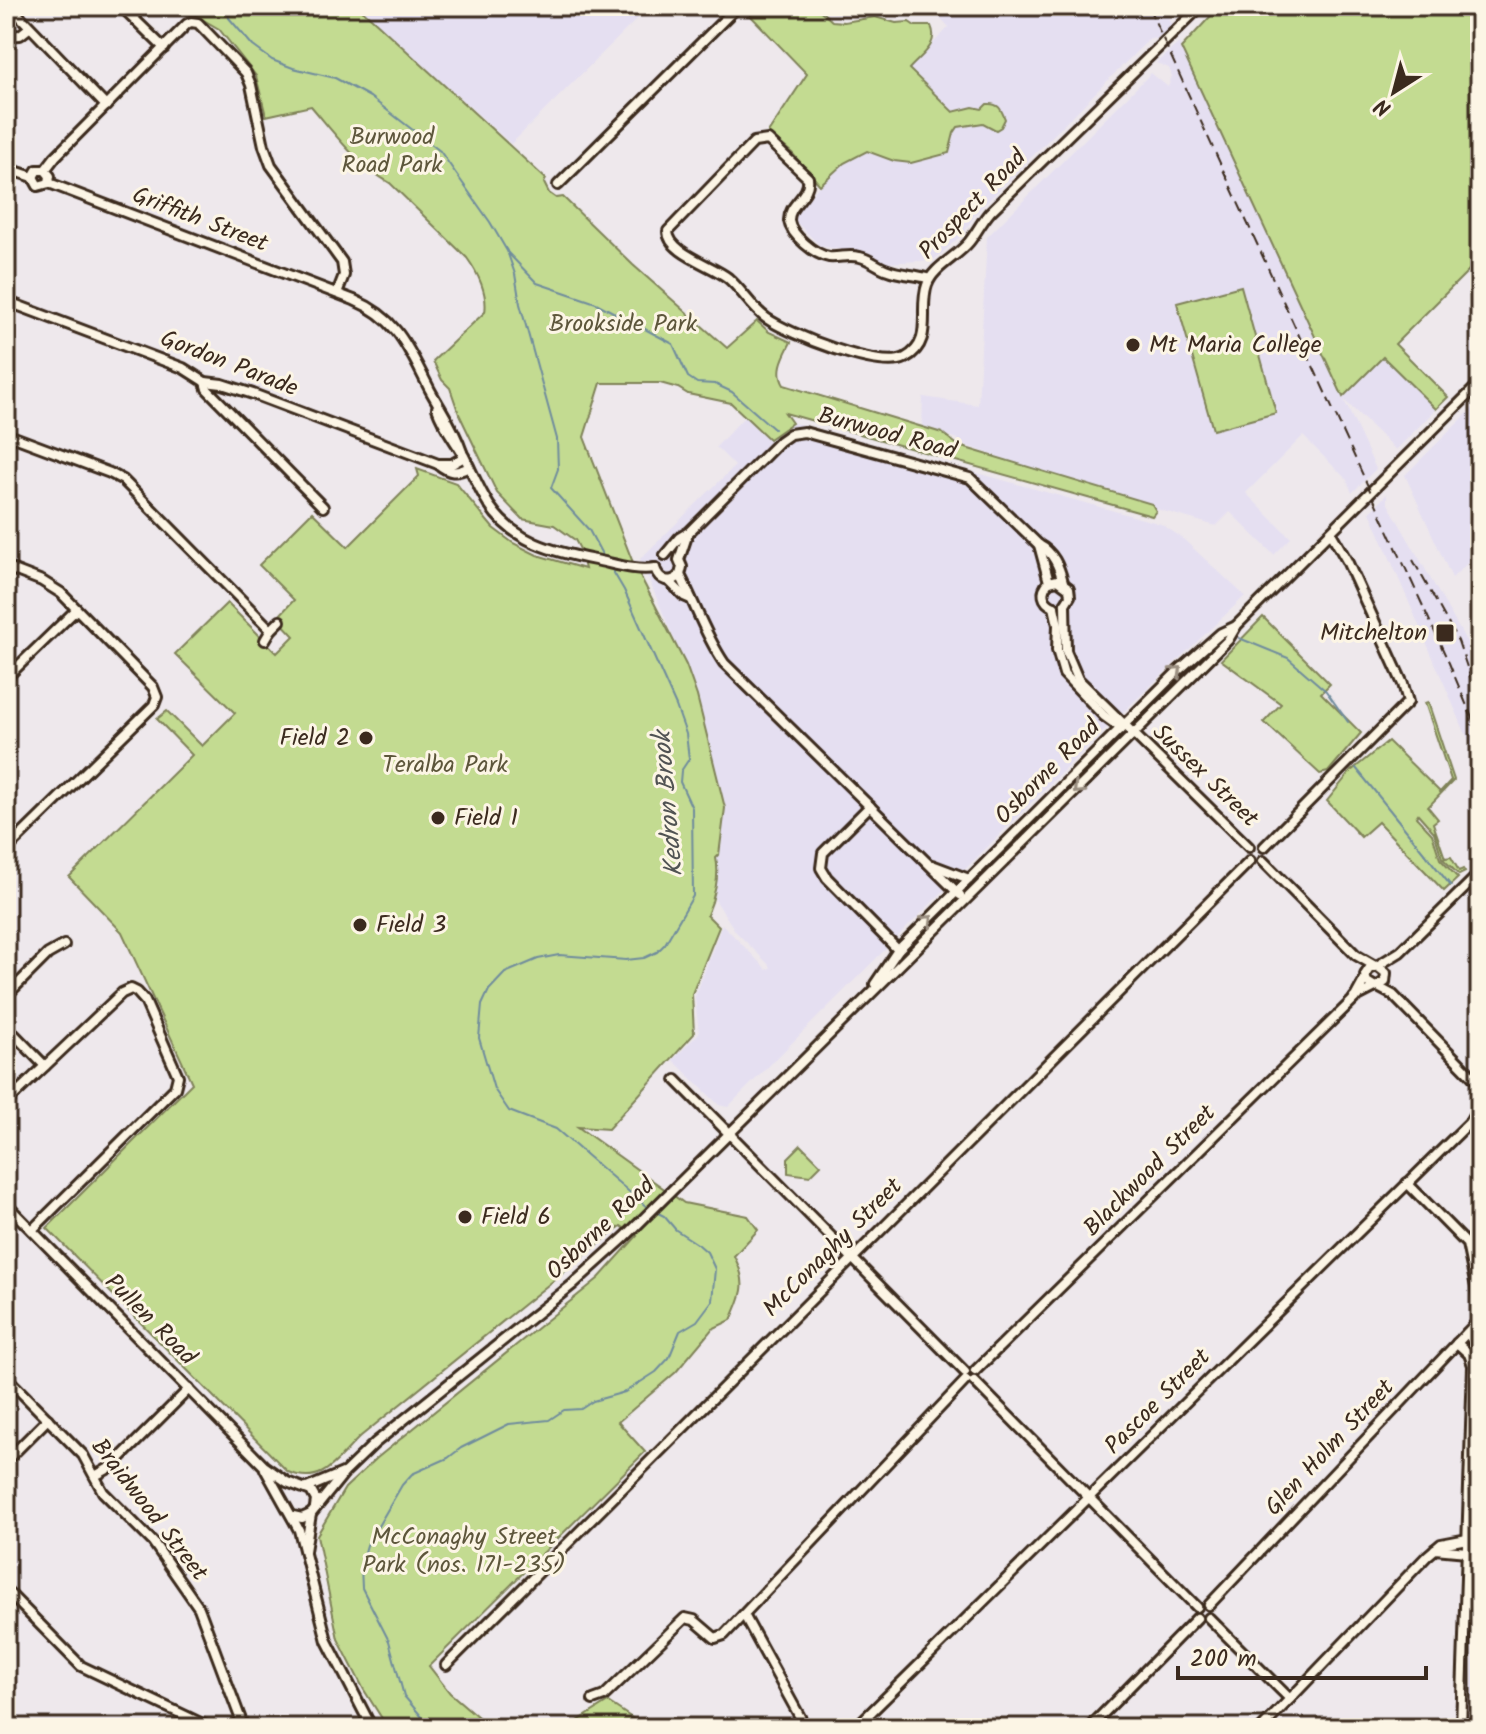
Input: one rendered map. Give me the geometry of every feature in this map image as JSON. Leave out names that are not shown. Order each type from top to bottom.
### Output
[{"type":"street","points":[[10,6],[106,106]]},
{"type":"street","points":[[121,6],[164,48]]},
{"type":"street","points":[[558,185],[738,6]]},
{"type":"street","name":"Prospect Road","points":[[930,279],[891,271],[857,256],[823,255],[810,248],[789,223],[791,212],[808,188],[808,178],[768,140],[754,142],[671,225],[668,238],[675,247],[727,277],[760,312],[780,325],[826,346],[889,361],[909,355],[921,340],[925,292],[930,279],[969,243],[990,212],[1201,6]]},
{"type":"street","points":[[45,170],[187,24],[195,22],[218,42],[249,78],[271,165],[342,262],[344,275],[337,293],[364,304],[390,322],[406,343],[432,393],[445,428],[463,454],[488,502],[507,526],[531,542],[574,556],[636,569],[655,568]]},
{"type":"street","points":[[6,36],[20,35],[29,28]]},
{"type":"street","points":[[6,168],[33,177],[38,186],[49,183],[50,176],[45,170]]},
{"type":"street","points":[[33,177],[37,170],[45,170]]},
{"type":"street","name":"Griffith Street","points":[[49,183],[337,293]]},
{"type":"street","name":"Gordon Parade","points":[[6,301],[183,368],[205,382],[253,394],[438,464],[451,472],[469,467]]},
{"type":"street","points":[[205,382],[207,389],[323,507]]},
{"type":"street","name":"Osborne Road","points":[[313,1512],[344,1473],[375,1443],[572,1285],[625,1237],[1134,734],[1228,640],[1237,625],[1480,383]]},
{"type":"street","name":"Burwood Road","points":[[665,555],[785,437],[804,432],[970,478],[1053,556],[1063,582]]},
{"type":"street","points":[[6,434],[123,480],[271,630]]},
{"type":"street","points":[[438,464],[452,464],[463,454]]},
{"type":"street","points":[[679,560],[689,532]]},
{"type":"street","points":[[1264,847],[1408,702],[1403,684],[1347,561],[1331,533]]},
{"type":"street","points":[[1039,545],[1049,582]]},
{"type":"street","points":[[655,568],[658,560],[665,555],[673,555],[679,560],[682,567],[680,575],[711,643],[724,663],[966,901]]},
{"type":"street","points":[[6,567],[52,586],[153,687],[157,697],[154,705],[6,850]]},
{"type":"street","points":[[655,568],[661,578],[691,599]]},
{"type":"street","points":[[669,581],[680,575]]},
{"type":"street","points":[[1049,582],[1063,582],[1070,592],[1065,604],[1065,646],[1070,664],[1083,684],[1122,726]]},
{"type":"street","points":[[1049,582],[1043,596],[1047,603],[1054,607],[1065,604]]},
{"type":"street","points":[[1054,607],[1058,625],[1057,650],[1064,674],[1104,716],[1134,734]]},
{"type":"street","points":[[6,678],[76,610]]},
{"type":"street","points":[[265,640],[280,621]]},
{"type":"street","name":"Osborne Road","points":[[868,994],[898,950],[1122,726],[1187,662],[1221,633],[1237,625]]},
{"type":"street","name":"Sussex Street","points":[[1134,734],[1249,847]]},
{"type":"street","points":[[870,806],[823,853],[821,868],[827,878],[898,950]]},
{"type":"street","points":[[1258,844],[1264,847],[1266,853],[1263,861],[1250,861],[1247,854],[1249,847],[1258,844]]},
{"type":"street","name":"McConaghy Street","points":[[446,1665],[1250,861]]},
{"type":"street","points":[[1263,861],[1356,955],[1384,970],[1393,995]]},
{"type":"street","points":[[932,865],[969,879]]},
{"type":"street","points":[[1365,977],[1369,969],[1400,952],[1480,873]]},
{"type":"street","points":[[6,996],[48,954],[64,945]]},
{"type":"street","points":[[1377,987],[1400,952]]},
{"type":"street","points":[[1356,955],[1369,985],[1393,995]]},
{"type":"street","name":"Blackwood Street","points":[[1354,999],[1365,977]]},
{"type":"street","name":"Blackwood Street","points":[[593,1700],[604,1696],[685,1618],[694,1620],[715,1638],[724,1635],[970,1376],[1354,999],[1377,987]]},
{"type":"street","points":[[6,1103],[122,993],[133,990],[145,1001],[178,1076],[177,1086],[32,1230]]},
{"type":"street","name":"Pascoe Street","points":[[855,1728],[1469,1123],[1478,1108],[1480,1096],[1477,1081],[1393,995]]},
{"type":"street","points":[[6,1026],[45,1066]]},
{"type":"street","points":[[676,1080],[1197,1607],[1197,1618],[1089,1728]]},
{"type":"street","points":[[1407,1183],[1467,1244],[1480,1306]]},
{"type":"street","name":"Pullen Road","points":[[6,1204],[264,1466],[285,1503]]},
{"type":"street","name":"Glen Holm Street","points":[[1209,1605],[1480,1319]]},
{"type":"street","points":[[1436,1728],[1441,1724],[1461,1726],[1476,1345],[1467,1333]]},
{"type":"street","points":[[1457,1343],[1469,1354],[1473,1366]]},
{"type":"street","name":"Braidwood Street","points":[[9,1380],[83,1455],[106,1495],[153,1542],[201,1612],[244,1728]]},
{"type":"street","points":[[95,1476],[111,1467],[189,1389]]},
{"type":"street","points":[[6,1461],[48,1419]]},
{"type":"street","name":"Pullen Road","points":[[264,1466],[302,1488]]},
{"type":"street","name":"Osborne Road","points":[[302,1488],[344,1473]]},
{"type":"street","points":[[305,1551],[316,1500],[302,1488],[287,1494],[285,1503],[305,1551],[327,1641],[372,1728]]},
{"type":"street","points":[[293,1516],[302,1518],[313,1512]]},
{"type":"street","points":[[1262,1728],[1435,1549],[1447,1542],[1467,1539]]},
{"type":"street","points":[[1435,1549],[1467,1552]]},
{"type":"street","points":[[6,1590],[81,1666],[211,1728]]},
{"type":"street","points":[[1197,1607],[1204,1603],[1209,1605],[1212,1612],[1209,1618],[1197,1618]]},
{"type":"street","points":[[744,1615],[806,1728]]},
{"type":"street","points":[[1209,1618],[1290,1699]]},
{"type":"shaded area","points":[[358,6],[650,6],[511,144]]},
{"type":"shaded area","points":[[929,6],[1164,6],[1172,26],[1156,39],[1150,38],[975,214],[964,233],[934,260],[887,263],[873,255],[820,246],[796,222],[796,215],[825,178],[844,163],[947,107],[908,69],[949,27]]},
{"type":"shaded area","name":"Mt Maria College","points":[[1179,43],[1342,397],[1383,356],[1436,409],[1396,450],[1344,400],[1376,469],[1352,493],[1347,480],[1303,436],[1246,493],[1291,538],[1274,555],[1230,512],[1216,526],[1017,469],[1014,462],[922,428],[923,397],[978,405],[987,237],[1151,73],[1168,87],[1172,76],[1169,68],[1156,63]]},
{"type":"shaded area","points":[[1474,407],[1480,413],[1480,551],[1452,578],[1405,475]]},
{"type":"shaded area","points":[[745,416],[769,439],[792,423],[808,426],[1161,524],[1181,537],[1245,596],[1098,736],[728,1107],[719,1105],[673,1060],[699,1033],[695,997],[722,924],[767,970],[771,967],[736,932],[714,898],[716,858],[719,855],[725,808],[692,681],[640,559],[735,466],[716,447]]},
{"type":"shaded area","points":[[1387,494],[1387,502],[1473,653],[1480,681],[1480,767],[1370,512]]},
{"type":"shaded area","points":[[1480,1510],[1480,1728],[1471,1728]]},
{"type":"green space","points":[[189,6],[358,6],[546,179],[544,183],[549,193],[556,198],[563,197],[633,265],[727,348],[757,321],[769,332],[791,342],[780,368],[784,385],[942,433],[959,446],[1152,504],[1156,511],[1152,516],[785,413],[792,423],[769,439],[731,403],[688,394],[660,383],[601,383],[584,437],[632,560],[686,665],[697,696],[725,808],[719,855],[716,858],[716,887],[707,915],[719,927],[692,994],[694,1034],[608,1129],[578,1127],[684,1203],[748,1216],[758,1230],[734,1256],[741,1274],[742,1288],[731,1320],[712,1329],[676,1372],[618,1422],[645,1452],[429,1666],[450,1693],[491,1728],[388,1728],[338,1639],[317,1535],[345,1488],[377,1458],[599,1278],[637,1236],[621,1226],[361,1436],[329,1468],[312,1476],[301,1476],[288,1472],[47,1228],[192,1083],[122,932],[69,877],[192,755],[157,719],[167,711],[202,746],[235,713],[175,654],[227,603],[277,653],[294,636],[277,618],[294,600],[259,565],[312,512],[348,547],[419,476],[417,469],[456,483],[493,528],[513,543],[537,555],[585,569],[575,540],[554,525],[522,519],[497,493],[459,414],[450,388],[442,380],[433,361],[485,312],[481,284],[467,258],[390,183],[357,158],[311,106],[266,116],[256,76],[219,29],[195,15]]},
{"type":"green space","points":[[756,6],[815,6],[832,21],[875,17],[896,23],[931,26],[931,45],[909,69],[953,112],[973,107],[982,109],[991,104],[999,107],[1005,119],[996,130],[983,123],[958,127],[949,153],[911,163],[894,161],[867,151],[844,163],[820,185],[792,153],[768,133],[807,74],[748,13]]},
{"type":"green space","points":[[1220,6],[1480,6],[1480,259],[1395,344],[1448,397],[1436,409],[1383,357],[1343,397],[1181,48]]},
{"type":"green space","points":[[1241,286],[1276,413],[1213,430],[1177,303]]},
{"type":"green space","points":[[1263,617],[1330,684],[1321,693],[1361,733],[1328,772],[1320,774],[1264,722],[1281,704],[1221,660]]},
{"type":"green space","points":[[1428,702],[1454,780],[1428,807],[1438,819],[1433,823],[1445,858],[1451,857],[1459,871],[1463,869],[1465,872],[1459,875],[1442,858],[1434,832],[1418,814],[1416,817],[1432,834],[1440,859],[1458,878],[1444,891],[1378,822],[1361,837],[1327,801],[1351,771],[1388,741],[1440,792],[1451,780],[1425,703]]},
{"type":"green space","points":[[801,1145],[821,1165],[810,1176],[788,1173],[788,1158]]},
{"type":"green space","points":[[608,1702],[647,1728],[567,1728]]},
{"type":"waterway","name":"Kedron Brook","points":[[227,6],[229,18],[253,46],[272,60],[335,78],[370,97],[440,151],[490,222],[507,251],[515,274],[520,304],[557,439],[558,469],[551,488],[589,530],[605,560]]},
{"type":"waterway","points":[[659,6],[682,6]]},
{"type":"waterway","points":[[751,7],[912,15]]},
{"type":"waterway","points":[[508,253],[537,283],[596,303],[673,344],[688,377],[697,383],[715,384],[732,392],[774,429]]},
{"type":"waterway","name":"Kedron Brook","points":[[611,568],[624,590],[686,734],[689,759],[681,771],[680,782],[692,808],[693,896],[665,944],[644,958],[626,960],[559,955],[538,959],[505,973],[489,990],[482,1005],[479,1038],[494,1089],[509,1111],[556,1129],[648,1208]]},
{"type":"waterway","points":[[1239,638],[1288,658],[1326,691],[1348,722]]},
{"type":"waterway","points":[[1356,768],[1451,886]]},
{"type":"waterway","name":"Kedron Brook","points":[[436,1728],[404,1696],[389,1641],[362,1588],[361,1566],[367,1545],[402,1485],[412,1474],[509,1424],[549,1420],[564,1410],[581,1409],[593,1401],[625,1392],[656,1372],[669,1358],[680,1331],[697,1321],[712,1301],[715,1269],[707,1252],[654,1211]]},
{"type":"railway","points":[[1148,6],[1480,737]]},
{"type":"railway","points":[[1413,560],[1458,641],[1480,705]]},
{"type":"place","name":"Mt Maria College","points":[[1133,345]]},
{"type":"place","name":"Mitchelton","points":[[1445,633]]},
{"type":"place","name":"Field 2","points":[[366,738]]},
{"type":"place","name":"Field 1","points":[[438,818]]},
{"type":"place","name":"Field 3","points":[[360,925]]},
{"type":"place","name":"Field 6","points":[[465,1217]]},
{"type":"park label","name":"Burwood Road Park","points":[[392,151]]},
{"type":"park label","name":"Brookside Park","points":[[623,324]]},
{"type":"park label","name":"Teralba Park","points":[[445,765]]},
{"type":"park label","name":"McConaghy Street Park (nos. 171-235)","points":[[464,1551]]}]
